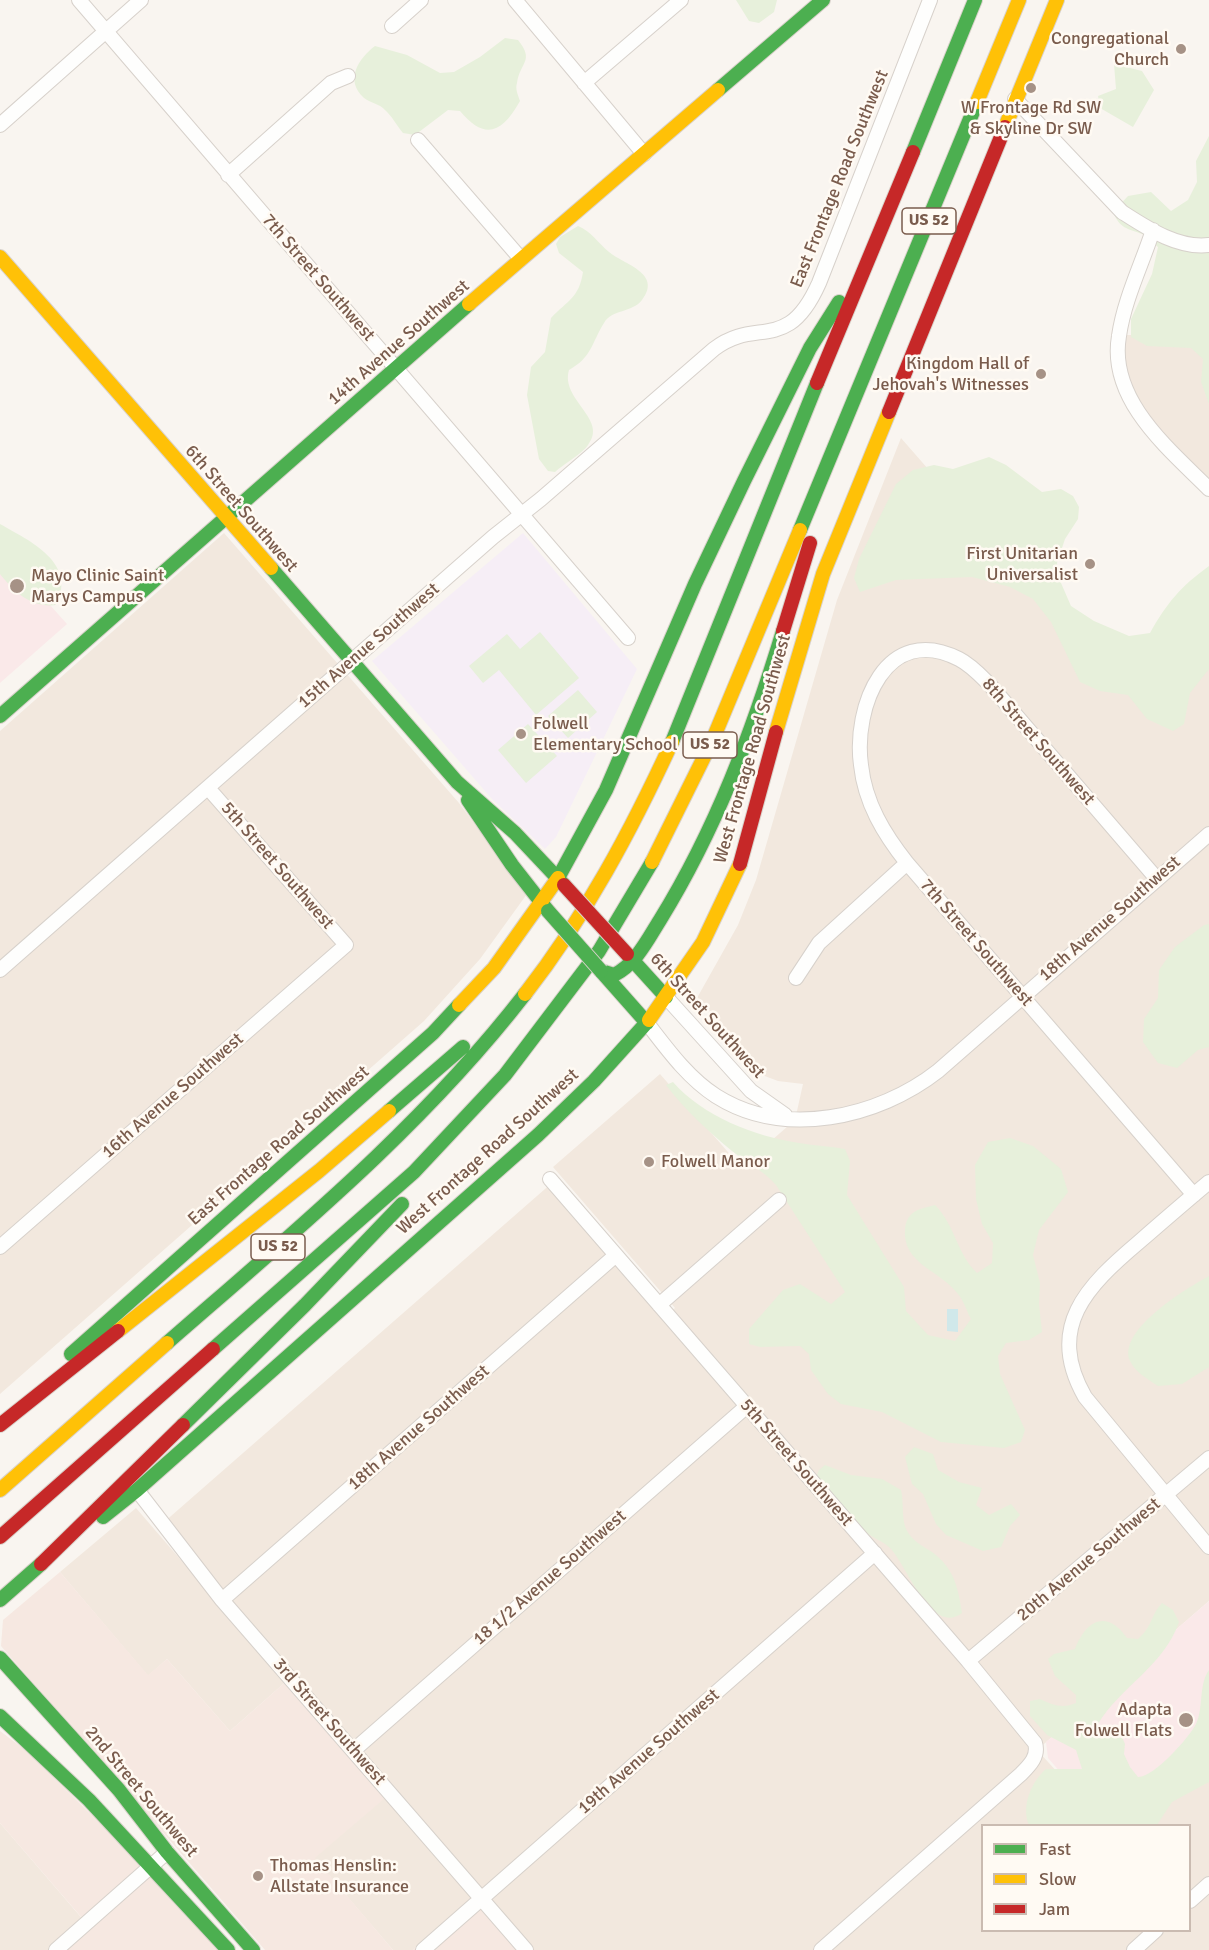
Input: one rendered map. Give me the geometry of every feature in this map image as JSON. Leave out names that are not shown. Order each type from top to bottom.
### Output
[{"type":"main road","name":"14th Avenue Southwest","points":[[0,716],[521,260],[823,0]]},
{"type":"main road","name":"US 52","points":[[0,1490],[268,1256],[382,1153],[448,1085],[534,982],[581,914],[626,835],[671,744],[862,270],[975,0]]},
{"type":"main road","name":"US 52","points":[[0,1537],[385,1199],[442,1143],[505,1075],[599,951],[666,837],[713,739],[1019,0]]},
{"type":"main road","name":"West Frontage Road Southwest","points":[[0,1600],[137,1490],[538,1135],[581,1094],[647,1023],[666,997],[709,931],[734,880],[747,843],[793,668],[823,574],[1057,0]]},
{"type":"main road","name":"6th Street Southwest","points":[[0,257],[226,520],[457,782],[515,833],[666,997]]},
{"type":"main road","name":"East Frontage Road Southwest","points":[[0,1419],[433,1034],[494,968],[545,906],[561,882],[631,740],[673,635],[746,476],[819,330],[862,270]]},
{"type":"main road","points":[[601,971],[614,975],[630,958],[669,905],[702,846],[740,764],[861,386]]},
{"type":"main road","name":"6th Street Southwest","points":[[457,782],[494,839],[545,906],[647,1023]]},
{"type":"main road","points":[[0,1425],[144,1313],[379,1122],[534,982]]},
{"type":"main road","points":[[42,1564],[297,1314],[393,1214],[449,1151],[505,1075]]},
{"type":"main road","name":"2nd Street Southwest","points":[[0,1658],[119,1790],[167,1852],[253,1950]]},
{"type":"main road","name":"2nd Street Southwest","points":[[0,1716],[53,1763],[153,1864],[228,1950]]},
{"type":"street","name":"7th Street Southwest","points":[[79,0],[628,638]]},
{"type":"street","points":[[0,125],[141,0]]},
{"type":"street","points":[[392,26],[421,0]]},
{"type":"street","points":[[515,0],[644,154]]},
{"type":"street","points":[[584,83],[681,0]]},
{"type":"street","name":"East Frontage Road Southwest","points":[[747,335],[776,331],[788,325],[806,308],[813,296],[930,0]]},
{"type":"street","points":[[228,175],[331,83],[348,76]]},
{"type":"street","points":[[1015,99],[1122,212],[1153,230],[1185,244],[1209,245]]},
{"type":"street","points":[[418,140],[521,260]]},
{"type":"street","points":[[1153,230],[1120,328],[1118,345],[1120,371],[1128,397],[1138,412],[1209,489]]},
{"type":"street","name":"15th Avenue Southwest","points":[[0,970],[351,661],[714,349],[729,339],[747,335]]},
{"type":"street","name":"8th Street Southwest","points":[[896,658],[908,653],[934,651],[960,660],[975,670],[1157,879]]},
{"type":"street","name":"7th Street Southwest","points":[[896,658],[876,681],[867,700],[861,723],[860,752],[871,804],[883,830],[907,863],[1194,1195]]},
{"type":"street","name":"5th Street Southwest","points":[[208,788],[346,945]]},
{"type":"street","name":"18th Avenue Southwest","points":[[795,1120],[854,1112],[901,1096],[938,1071],[1209,834]]},
{"type":"street","points":[[796,978],[819,944],[907,863]]},
{"type":"street","name":"16th Avenue Southwest","points":[[0,1247],[346,945]]},
{"type":"street","name":"6th Street Southwest","points":[[666,997],[751,1091],[795,1120]]},
{"type":"street","name":"6th Street Southwest","points":[[647,1023],[679,1063],[718,1097],[752,1112],[795,1120]]},
{"type":"street","name":"5th Street Southwest","points":[[550,1179],[968,1661],[1027,1731],[1037,1750],[1033,1761],[1020,1774],[821,1950]]},
{"type":"street","points":[[1209,1182],[1094,1282],[1074,1315],[1070,1332],[1070,1358],[1076,1380],[1085,1397],[1209,1547]]},
{"type":"street","points":[[659,1305],[779,1200]]},
{"type":"street","name":"18th Avenue Southwest","points":[[222,1600],[616,1255]]},
{"type":"street","name":"18 1/2 Avenue Southwest","points":[[354,1750],[747,1406]]},
{"type":"street","name":"20th Avenue Southwest","points":[[968,1661],[1209,1458]]},
{"type":"street","name":"3rd Street Southwest","points":[[137,1490],[222,1600],[526,1950]]},
{"type":"street","name":"19th Avenue Southwest","points":[[423,1950],[875,1553]]},
{"type":"street","points":[[56,1950],[167,1852]]},
{"type":"street","points":[[1191,1900],[1209,1884]]},
{"type":"street","points":[[1134,1950],[1154,1932]]},
{"type":"shaded area","points":[[1209,171],[1209,489],[1133,405],[1119,335],[1137,335]]},
{"type":"shaded area","points":[[901,438],[1117,685],[1209,603],[1209,1601],[1037,1750],[1105,1824],[981,1824],[981,1932],[1191,1932],[1191,1824],[1126,1824],[1209,1752],[1209,1950],[526,1950],[478,1893],[413,1950],[393,1950],[314,1858],[290,1678],[230,1731],[167,1659],[148,1676],[60,1572],[136,1508],[224,1610],[163,1523],[553,1182],[667,1315],[675,1308],[553,1167],[660,1074],[741,1167],[795,1120],[803,1084],[778,1081],[754,1072],[740,1057],[697,998],[738,925],[756,880],[837,600]]},
{"type":"shaded area","points":[[224,533],[459,803],[527,894],[480,959],[424,1021],[0,1394],[0,731]]},
{"type":"shaded area","name":"Folwell Elementary School","points":[[523,533],[637,669],[556,837],[545,849],[492,799],[372,661]]},
{"type":"shaded area","name":"Mayo Clinic Saint Marys Campus","points":[[0,549],[67,624],[0,683]]},
{"type":"shaded area","points":[[60,1572],[148,1675],[167,1659],[230,1731],[290,1678],[391,1793],[315,1858],[393,1950],[265,1950],[1,1646],[3,1620]]},
{"type":"shaded area","points":[[1209,1601],[1209,1752],[1105,1824],[1048,1758],[1046,1742]]},
{"type":"shaded area","points":[[0,1731],[28,1752],[142,1865],[82,1918],[0,1823]]},
{"type":"shaded area","points":[[0,1823],[86,1923],[56,1950],[0,1950]]},
{"type":"shaded area","points":[[151,1871],[221,1950],[61,1950]]},
{"type":"shaded area","points":[[478,1893],[526,1950],[413,1950]]},
{"type":"green space","points":[[736,0],[777,0],[774,12],[759,23],[749,21]]},
{"type":"green space","points":[[505,38],[518,40],[526,57],[516,85],[520,101],[507,120],[493,129],[477,127],[460,111],[448,110],[415,135],[403,133],[383,108],[364,98],[355,84],[354,77],[359,63],[375,46],[407,55],[440,73],[454,72],[480,57]]},
{"type":"green space","points":[[1114,64],[1142,71],[1154,90],[1133,127],[1100,108],[1098,96],[1116,89]]},
{"type":"green space","points":[[1209,136],[1209,404],[1201,382],[1203,359],[1191,348],[1147,346],[1131,337],[1131,319],[1152,274],[1158,247],[1142,234],[1121,225],[1113,212],[1128,196],[1151,192],[1171,211],[1188,200],[1197,182],[1196,161]]},
{"type":"green space","points":[[578,226],[591,234],[609,252],[639,270],[648,283],[642,300],[633,307],[612,315],[604,323],[587,355],[569,370],[568,381],[571,391],[589,418],[593,427],[593,436],[586,448],[555,472],[548,471],[539,459],[527,395],[531,367],[545,352],[551,318],[579,288],[583,272],[559,253],[556,244],[560,237]]},
{"type":"green space","points":[[989,457],[1006,465],[1042,492],[1061,489],[1073,496],[1079,507],[1078,519],[1065,539],[1057,563],[1061,583],[1071,606],[1094,621],[1129,636],[1150,633],[1175,596],[1209,566],[1209,669],[1190,693],[1184,724],[1173,731],[1147,719],[1128,695],[1100,691],[1080,682],[1051,622],[1033,599],[1010,587],[972,577],[896,580],[860,592],[854,578],[859,559],[896,484],[913,470],[934,465],[953,469]]},
{"type":"green space","points":[[0,524],[37,546],[56,565],[61,577],[61,590],[56,605],[32,602],[18,593],[0,574]]},
{"type":"green space","points":[[540,632],[579,678],[536,715],[499,670],[483,683],[469,666],[507,634],[520,649]]},
{"type":"green space","points":[[578,690],[597,712],[568,738],[548,716]]},
{"type":"green space","points":[[528,724],[557,756],[526,783],[498,750]]},
{"type":"green space","points":[[1209,924],[1209,1047],[1198,1050],[1177,1068],[1158,1063],[1143,1042],[1144,1019],[1158,998],[1159,970],[1175,947],[1204,925]]},
{"type":"green space","points":[[673,1082],[699,1105],[748,1130],[782,1140],[845,1149],[850,1161],[847,1195],[904,1287],[906,1311],[928,1335],[955,1341],[971,1319],[958,1294],[909,1251],[905,1229],[908,1218],[919,1210],[935,1205],[947,1221],[965,1257],[977,1273],[992,1263],[993,1243],[982,1224],[976,1199],[975,1165],[988,1142],[1010,1138],[1033,1146],[1061,1169],[1068,1192],[1039,1230],[1033,1255],[1040,1283],[1039,1304],[1042,1332],[1029,1340],[1006,1343],[998,1356],[1000,1374],[1025,1430],[1021,1442],[1004,1448],[941,1442],[882,1412],[841,1404],[828,1394],[811,1370],[809,1354],[800,1346],[760,1347],[749,1344],[749,1329],[783,1290],[800,1284],[831,1304],[845,1292],[776,1185],[697,1120],[666,1085]]},
{"type":"green space","points":[[1209,1276],[1209,1367],[1182,1384],[1158,1386],[1139,1372],[1130,1361],[1129,1349],[1134,1336],[1156,1311]]},
{"type":"green space","points":[[914,1447],[933,1454],[938,1470],[959,1482],[982,1488],[976,1505],[989,1515],[1011,1504],[1020,1515],[1010,1526],[1001,1547],[983,1551],[946,1535],[936,1524],[923,1494],[912,1484],[905,1457]]},
{"type":"green space","points":[[825,1465],[851,1475],[882,1479],[901,1490],[907,1531],[939,1558],[950,1571],[957,1586],[962,1613],[951,1618],[940,1615],[930,1607],[890,1548],[863,1530],[820,1481],[817,1475]]},
{"type":"green space","points":[[1162,1603],[1173,1610],[1179,1622],[1172,1637],[1153,1664],[1107,1711],[1098,1724],[1101,1731],[1121,1735],[1125,1744],[1124,1754],[1130,1767],[1138,1777],[1145,1776],[1170,1756],[1196,1724],[1203,1683],[1209,1670],[1209,1782],[1172,1802],[1158,1824],[1029,1824],[1027,1803],[1032,1788],[1041,1774],[1046,1769],[1082,1769],[1076,1750],[1047,1735],[1030,1716],[1030,1701],[1040,1699],[1062,1706],[1076,1703],[1076,1695],[1055,1676],[1048,1659],[1054,1654],[1075,1649],[1085,1631],[1098,1622],[1112,1623],[1127,1638],[1138,1639],[1146,1630]]},
{"type":"water","points":[[947,1309],[958,1309],[958,1332],[947,1331]]},
{"type":"traffic: fast","points":[[718,90],[823,0]]},
{"type":"traffic: fast","points":[[913,152],[975,0]]},
{"type":"traffic: fast","points":[[800,530],[977,102]]},
{"type":"traffic: fast","points":[[558,878],[606,790],[695,584],[744,481],[810,348],[839,302]]},
{"type":"traffic: fast","points":[[0,716],[469,304]]},
{"type":"traffic: fast","points":[[672,742],[817,383]]},
{"type":"traffic: fast","points":[[271,568],[457,782],[515,833],[564,885]]},
{"type":"traffic: fast","points":[[601,971],[614,975],[635,958],[680,886],[731,780],[759,706],[783,631]]},
{"type":"traffic: fast","points":[[468,800],[512,865],[548,911]]},
{"type":"traffic: fast","points":[[213,1349],[414,1172],[505,1075],[599,951],[652,862]]},
{"type":"traffic: fast","points":[[548,911],[601,971]]},
{"type":"traffic: fast","points":[[627,954],[666,997]]},
{"type":"traffic: fast","points":[[601,971],[647,1023]]},
{"type":"traffic: fast","points":[[167,1343],[355,1177],[400,1134],[485,1043],[525,994]]},
{"type":"traffic: fast","points":[[71,1354],[433,1033],[459,1005]]},
{"type":"traffic: fast","points":[[103,1517],[137,1490],[538,1135],[594,1081],[649,1020]]},
{"type":"traffic: fast","points":[[389,1111],[463,1047]]},
{"type":"traffic: fast","points":[[183,1425],[305,1305],[402,1204]]},
{"type":"traffic: fast","points":[[0,1600],[41,1564]]},
{"type":"traffic: fast","points":[[0,1658],[119,1790],[167,1852],[253,1950]]},
{"type":"traffic: fast","points":[[0,1716],[89,1800],[228,1950]]},
{"type":"traffic: slow","points":[[977,102],[1019,0]]},
{"type":"traffic: slow","points":[[1005,127],[1057,0]]},
{"type":"traffic: slow","points":[[469,304],[718,90]]},
{"type":"traffic: slow","points":[[0,257],[271,568]]},
{"type":"traffic: slow","points":[[776,732],[823,574],[889,412]]},
{"type":"traffic: slow","points":[[652,862],[713,739],[800,530]]},
{"type":"traffic: slow","points":[[525,994],[568,935],[606,872],[672,742]]},
{"type":"traffic: slow","points":[[649,1020],[703,942],[740,864]]},
{"type":"traffic: slow","points":[[459,1005],[494,968],[558,878]]},
{"type":"traffic: slow","points":[[118,1331],[319,1171],[389,1111]]},
{"type":"traffic: slow","points":[[0,1490],[167,1343]]},
{"type":"traffic: jam","points":[[889,412],[1005,127]]},
{"type":"traffic: jam","points":[[817,383],[913,152]]},
{"type":"traffic: jam","points":[[783,631],[810,543]]},
{"type":"traffic: jam","points":[[740,864],[776,732]]},
{"type":"traffic: jam","points":[[564,885],[627,954]]},
{"type":"traffic: jam","points":[[0,1425],[118,1331]]},
{"type":"traffic: jam","points":[[0,1537],[213,1349]]},
{"type":"traffic: jam","points":[[41,1564],[183,1425]]},
{"type":"place","name":"Congregational Church","points":[[1181,49]]},
{"type":"place","name":"W Frontage Rd SW & Skyline Dr SW","points":[[1031,88]]},
{"type":"place","name":"Kingdom Hall of Jehovah's Witnesses","points":[[1041,374]]},
{"type":"place","name":"First Unitarian Universalist","points":[[1090,564]]},
{"type":"place","name":"Mayo Clinic Saint Marys Campus","points":[[17,586]]},
{"type":"place","name":"Folwell Elementary School","points":[[521,734]]},
{"type":"place","name":"Folwell Manor","points":[[649,1162]]},
{"type":"place","name":"Adapta Folwell Flats","points":[[1186,1720]]},
{"type":"place","name":"Thomas Henslin: Allstate Insurance","points":[[258,1876]]}]
